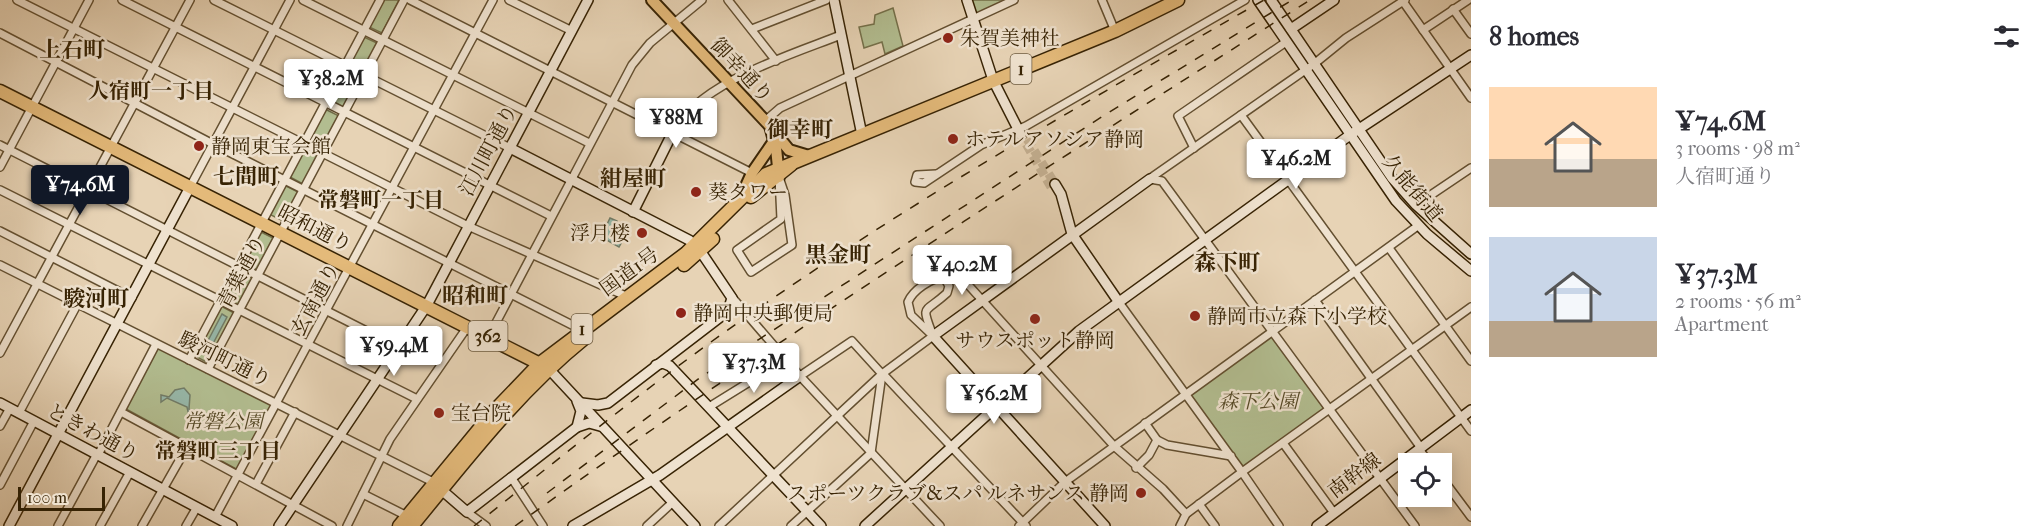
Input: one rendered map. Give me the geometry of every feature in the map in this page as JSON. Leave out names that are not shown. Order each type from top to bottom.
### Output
[{"type":"highway","name":"国道1号","points":[[544,365],[699,249],[747,200],[780,181],[792,164],[1114,31],[1178,0]]},
{"type":"highway","name":"昭和通り","points":[[0,91],[544,365]]},
{"type":"highway","name":"国道1号","points":[[406,523],[496,423],[544,365],[582,330],[699,249],[742,196],[780,181]]},
{"type":"main road","name":"御幸通り","points":[[652,0],[767,123],[774,141],[780,181]]},
{"type":"main road","points":[[767,123],[789,150],[809,156]]},
{"type":"main road","points":[[742,196],[752,173],[774,141]]},
{"type":"street","points":[[17,0],[468,226],[628,297]]},
{"type":"street","points":[[0,166],[89,0]]},
{"type":"street","points":[[122,0],[551,216]]},
{"type":"street","points":[[0,353],[189,0]]},
{"type":"street","points":[[214,0],[571,179],[699,249],[731,296],[785,360],[940,526]]},
{"type":"street","points":[[9,526],[290,0]]},
{"type":"street","points":[[303,0],[590,143]]},
{"type":"street","name":"青葉通り","points":[[189,360],[380,0]]},
{"type":"street","name":"青葉通り","points":[[208,369],[404,0]]},
{"type":"street","points":[[410,0],[752,173]]},
{"type":"street","name":"玄南通り","points":[[215,517],[278,404],[493,0]]},
{"type":"street","points":[[509,0],[572,30]]},
{"type":"street","name":"江川町通り","points":[[279,526],[427,305],[588,0]]},
{"type":"street","points":[[489,336],[638,56],[672,22],[702,0]]},
{"type":"street","points":[[728,0],[776,61]]},
{"type":"street","points":[[752,29],[826,0]]},
{"type":"street","points":[[834,0],[862,135]]},
{"type":"street","points":[[967,0],[993,80],[1019,132]]},
{"type":"street","points":[[767,123],[780,108],[1014,0]]},
{"type":"street","points":[[1102,0],[1114,31]]},
{"type":"street","points":[[936,174],[981,145],[1019,132],[1245,0]]},
{"type":"street","name":"久能街道","points":[[1258,0],[1305,70],[1392,178],[1416,205],[1471,254]]},
{"type":"street","name":"久能街道","points":[[1271,0],[1314,64],[1379,179],[1419,225],[1471,271]]},
{"type":"street","points":[[1289,26],[1334,0]]},
{"type":"street","points":[[718,526],[882,374],[1150,178],[1404,0],[1471,98]]},
{"type":"street","points":[[1423,30],[1468,0]]},
{"type":"street","points":[[1453,9],[1471,34]]},
{"type":"street","points":[[0,33],[448,264],[582,330]]},
{"type":"street","points":[[633,212],[683,116],[729,83],[841,35]]},
{"type":"street","points":[[1194,148],[1178,116],[1286,42]]},
{"type":"street","points":[[866,526],[1041,364],[1118,301],[1354,132],[1471,55]]},
{"type":"street","points":[[1242,115],[1471,431]]},
{"type":"street","points":[[0,145],[398,347]]},
{"type":"street","points":[[1416,205],[1471,168]]},
{"type":"street","points":[[1150,178],[1162,181],[1415,526]]},
{"type":"street","points":[[780,181],[792,244],[751,272],[737,250],[781,219],[780,181]]},
{"type":"street","points":[[1053,185],[1063,202],[1072,234],[1279,526]]},
{"type":"street","points":[[0,190],[417,399]]},
{"type":"street","points":[[573,526],[660,475],[852,341],[1023,525],[1065,482],[1315,300],[1356,273],[1419,225]]},
{"type":"street","points":[[0,231],[132,298]]},
{"type":"street","points":[[1389,248],[1471,361]]},
{"type":"street","points":[[1105,526],[933,336],[911,315],[908,302],[911,294],[940,277],[950,262],[1114,446],[1186,514]]},
{"type":"street","name":"駿河町通り","points":[[0,265],[382,455],[438,487]]},
{"type":"street","points":[[933,336],[925,313],[948,290],[947,279],[940,277]]},
{"type":"street","points":[[579,400],[598,405],[608,403],[728,311],[732,305],[731,296]]},
{"type":"street","points":[[1315,300],[1423,453]]},
{"type":"street","points":[[0,426],[14,411],[78,303]]},
{"type":"street","points":[[1180,526],[1186,514],[1199,504],[1471,307]]},
{"type":"street","points":[[347,526],[382,455],[417,399],[468,326]]},
{"type":"street","points":[[58,526],[156,344]]},
{"type":"street","points":[[670,366],[672,354]]},
{"type":"street","points":[[709,407],[785,360]]},
{"type":"street","points":[[656,365],[663,363],[670,366],[821,526]]},
{"type":"street","points":[[544,365],[695,526]]},
{"type":"street","points":[[791,526],[870,453],[882,374]]},
{"type":"street","points":[[577,427],[581,411],[579,400]]},
{"type":"street","name":"ときわ通り","points":[[0,403],[230,525]]},
{"type":"street","points":[[604,430],[602,419],[608,403]]},
{"type":"street","name":"南幹線","points":[[1317,526],[1471,410]]},
{"type":"street","points":[[121,412],[332,526]]},
{"type":"street","points":[[256,484],[295,412]]},
{"type":"street","points":[[0,485],[34,421]]},
{"type":"street","points":[[467,512],[577,427],[589,423],[604,430]]},
{"type":"street","points":[[1145,423],[1158,440],[1179,448],[1231,456]]},
{"type":"street","points":[[1136,468],[1149,455],[1158,440]]},
{"type":"street","points":[[1283,443],[1334,513]]},
{"type":"street","points":[[142,526],[187,447]]},
{"type":"street","points":[[100,526],[130,472]]},
{"type":"street","points":[[511,477],[543,526]]},
{"type":"street","points":[[438,487],[486,526]]},
{"type":"street","points":[[1452,491],[1471,517]]},
{"type":"street","points":[[363,494],[406,523]]},
{"type":"street","points":[[647,526],[673,502]]},
{"type":"street","points":[[1199,504],[1215,526]]},
{"type":"street","points":[[186,526],[196,507]]},
{"type":"green space","points":[[383,0],[399,0],[382,33],[369,27]]},
{"type":"green space","points":[[968,0],[1009,0],[973,18]]},
{"type":"green space","points":[[893,8],[903,46],[885,54],[882,42],[864,48],[859,27],[874,24],[875,15]]},
{"type":"green space","points":[[364,37],[377,43],[364,68],[351,62]]},
{"type":"green space","points":[[346,71],[359,77],[343,107],[331,101]]},
{"type":"green space","points":[[325,109],[339,116],[323,148],[308,141]]},
{"type":"green space","points":[[304,149],[318,156],[303,184],[290,177]]},
{"type":"green space","points":[[284,185],[298,192],[283,221],[269,214]]},
{"type":"green space","points":[[261,232],[273,238],[257,270],[244,263]]},
{"type":"green space","points":[[240,270],[254,277],[239,306],[226,299]]},
{"type":"green space","points":[[221,306],[234,313],[208,363],[195,356]]},
{"type":"green space","name":"森下公園","points":[[1272,335],[1325,408],[1242,468],[1188,394]]},
{"type":"green space","name":"常磐公園","points":[[158,348],[273,405],[238,470],[126,409]]},
{"type":"shaded area","points":[[610,218],[617,221],[617,234],[623,240],[619,247],[601,237]]},
{"type":"shaded area","points":[[222,314],[227,317],[207,355],[202,352]]},
{"type":"shaded area","points":[[184,388],[190,395],[189,409],[194,413],[189,416],[187,407],[167,398],[161,402],[161,395],[169,397],[175,390]]},
{"type":"tunnel","points":[[1051,187],[1021,135],[1027,139],[1055,184]]},
{"type":"railway","points":[[474,526],[671,371],[802,278],[998,155],[1264,0]]},
{"type":"railway","points":[[547,493],[701,377],[1103,116],[1292,0]]},
{"type":"railway","points":[[515,526],[809,323],[1310,0]]},
{"type":"place","name":"朱賀美神社","points":[[948,38]]},
{"type":"place","name":"ホテルアソシア静岡","points":[[953,139]]},
{"type":"place","name":"静岡東宝会館","points":[[199,146]]},
{"type":"place","name":"葵タワー","points":[[696,192]]},
{"type":"place","name":"浮月楼","points":[[642,233]]},
{"type":"place","name":"静岡中央郵便局","points":[[681,313]]},
{"type":"place","name":"静岡市立森下小学校","points":[[1195,316]]},
{"type":"place","name":"サウスポット静岡","points":[[1035,319]]},
{"type":"place","name":"宝台院","points":[[439,413]]},
{"type":"place","name":"スポーツクラブ&スパ ルネサンス 静岡","points":[[1141,493]]},
{"type":"district","name":"上石町","points":[[72,49]]},
{"type":"district","name":"人宿町一丁目","points":[[151,91]]},
{"type":"district","name":"御幸町","points":[[800,129]]},
{"type":"district","name":"七間町","points":[[246,176]]},
{"type":"district","name":"紺屋町","points":[[633,178]]},
{"type":"district","name":"常磐町一丁目","points":[[381,200]]},
{"type":"district","name":"黒金町","points":[[838,254]]},
{"type":"district","name":"森下町","points":[[1227,262]]},
{"type":"district","name":"昭和町","points":[[475,295]]},
{"type":"district","name":"駿河町","points":[[96,298]]},
{"type":"district","name":"常磐町三丁目","points":[[218,451]]}]
